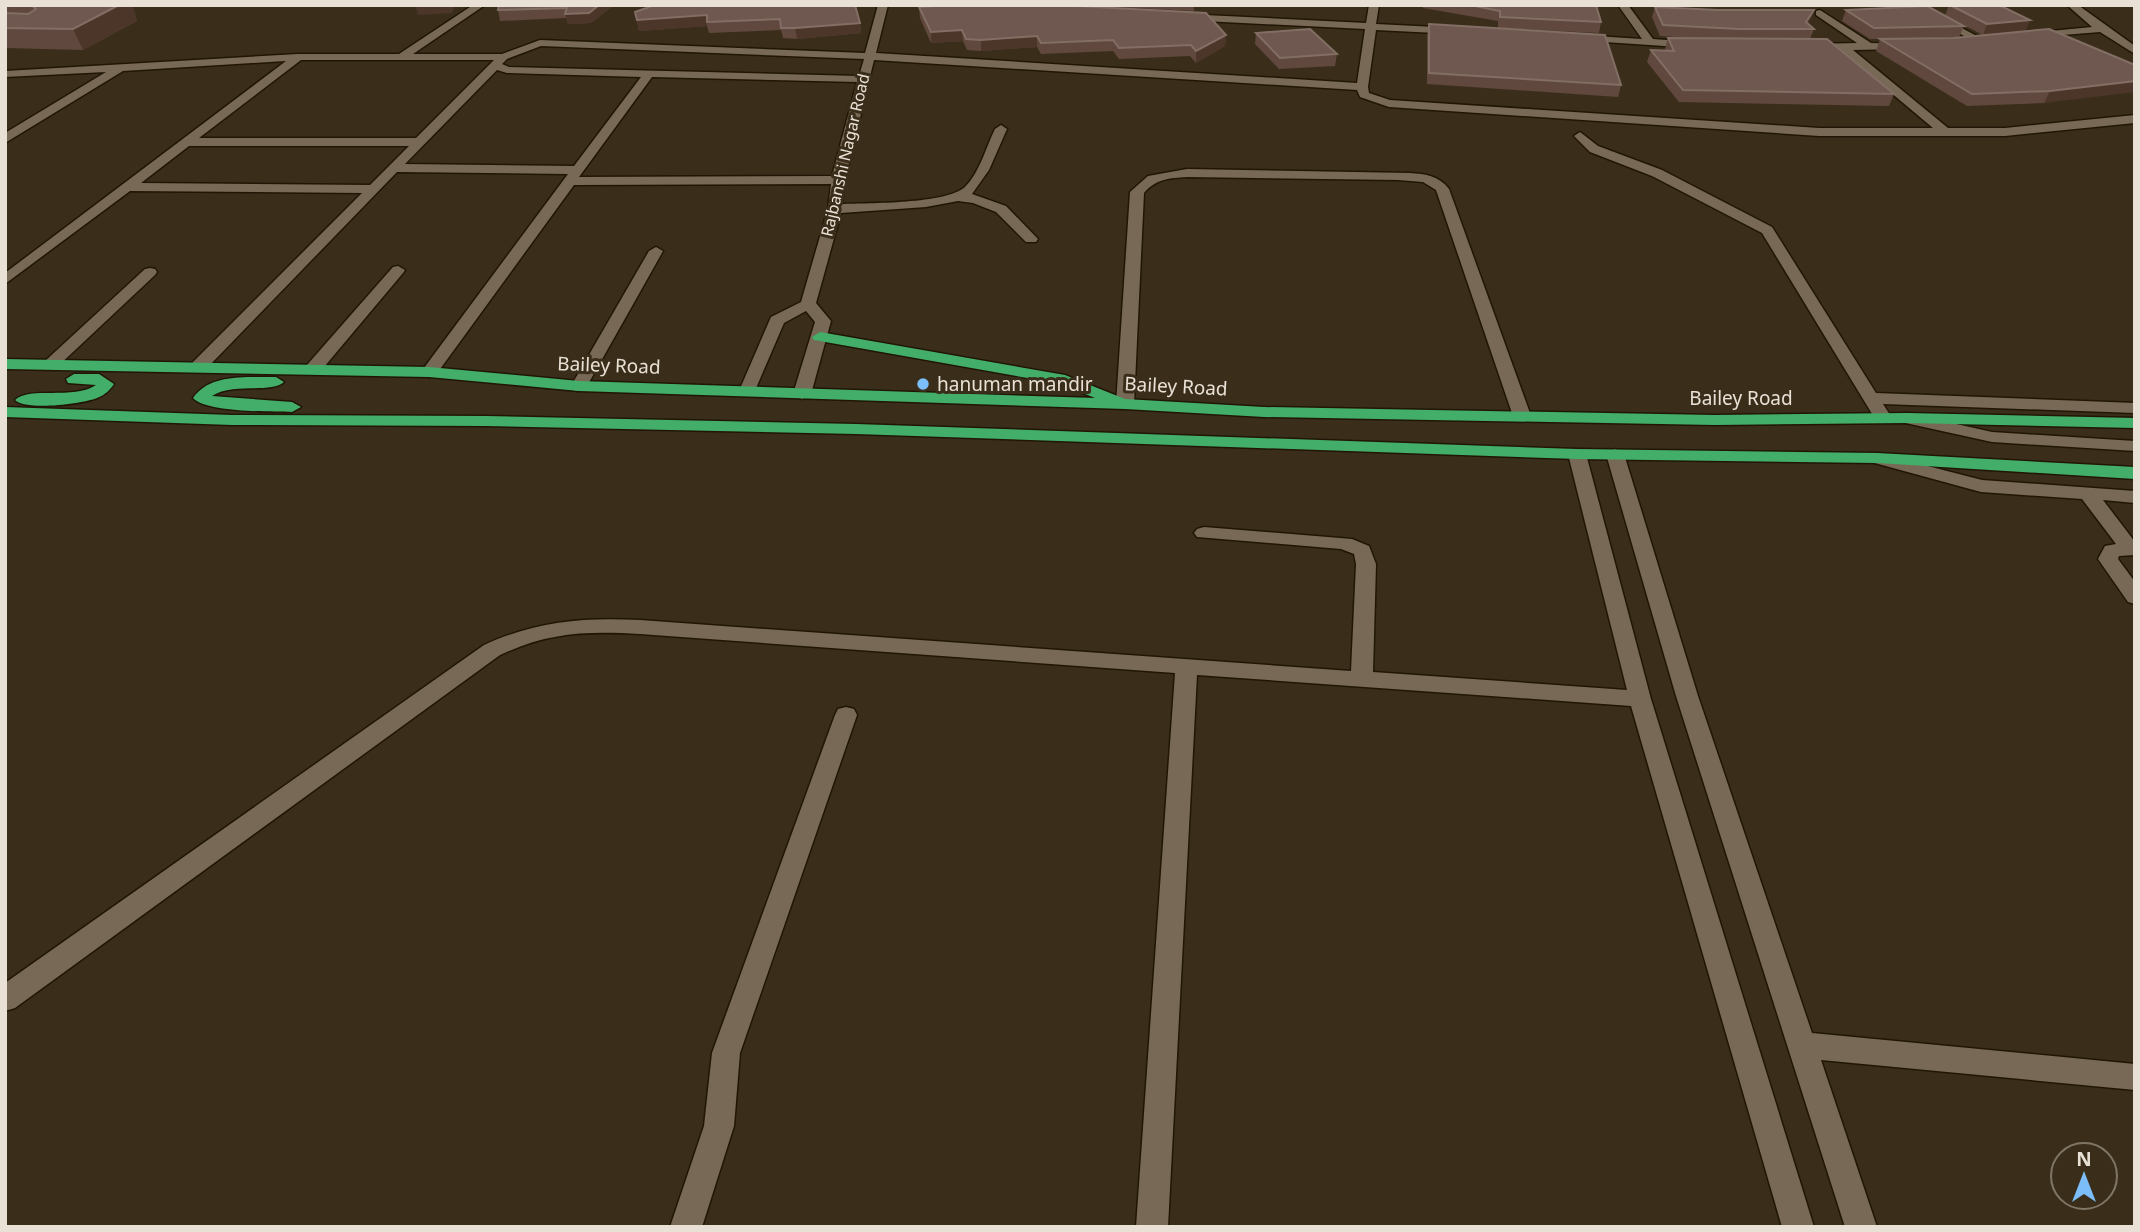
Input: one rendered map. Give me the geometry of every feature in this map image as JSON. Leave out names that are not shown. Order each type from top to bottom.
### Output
[{"type":"highway","points":[[820,337],[1065,380],[1125,404]]},
{"type":"highway","name":"Bailey Road","points":[[5,364],[429,372],[558,385],[1125,404],[1264,412],[1715,420],[1907,418],[2135,423]]},
{"type":"highway","points":[[5,378],[99,379],[106,384],[99,392],[85,397],[5,401]]},
{"type":"highway","points":[[486,421],[215,402],[202,398],[207,390],[215,387],[246,382],[558,385]]},
{"type":"highway","points":[[5,412],[232,420],[486,421],[856,429],[1577,454],[1877,458],[2135,474]]},
{"type":"street","points":[[404,55],[480,5]]},
{"type":"street","name":"Rajbanshi Nagar Road","points":[[808,304],[835,209],[838,180],[883,5]]},
{"type":"street","points":[[1202,17],[1207,5]]},
{"type":"street","points":[[1374,5],[1362,87],[1364,95],[1389,103],[1819,132],[2005,132],[2135,119]]},
{"type":"street","points":[[1623,5],[1650,43]]},
{"type":"street","points":[[1911,5],[1986,41],[1960,43]]},
{"type":"street","points":[[2073,5],[2135,51]]},
{"type":"street","points":[[1820,13],[1870,47]]},
{"type":"street","points":[[1175,16],[1470,32]]},
{"type":"street","points":[[2023,36],[2102,29]]},
{"type":"street","points":[[1567,38],[1710,45]]},
{"type":"street","points":[[199,366],[500,61],[530,44],[554,41],[868,56],[1362,87]]},
{"type":"street","points":[[1795,47],[1915,46]]},
{"type":"street","points":[[1843,47],[1946,133]]},
{"type":"street","points":[[5,74],[123,65],[404,55],[500,61],[507,70],[863,79]]},
{"type":"street","points":[[5,280],[298,57]]},
{"type":"street","points":[[5,139],[123,65]]},
{"type":"street","points":[[429,372],[648,75]]},
{"type":"street","points":[[835,209],[937,202],[960,197],[971,189],[1001,129]]},
{"type":"street","points":[[1580,136],[1594,149],[1657,173],[1767,230],[1883,418]]},
{"type":"street","points":[[186,142],[419,142]]},
{"type":"street","points":[[394,168],[574,175],[838,180]]},
{"type":"street","points":[[1125,404],[1137,192],[1144,182],[1154,176],[1187,173],[1398,176],[1429,179],[1442,189],[1522,416]]},
{"type":"street","points":[[128,187],[373,189]]},
{"type":"street","points":[[960,197],[999,205],[1031,239]]},
{"type":"street","points":[[579,386],[656,251]]},
{"type":"street","points":[[313,369],[398,270]]},
{"type":"street","points":[[50,365],[150,272]]},
{"type":"street","points":[[747,391],[777,320],[808,304],[823,321],[802,394]]},
{"type":"street","points":[[1870,398],[2135,408]]},
{"type":"street","points":[[1907,418],[1992,437],[2135,446]]},
{"type":"street","points":[[1577,454],[1640,699],[1798,1227]]},
{"type":"street","points":[[1615,454],[1687,696],[1861,1227]]},
{"type":"street","points":[[1877,458],[1981,486],[2135,497]]},
{"type":"street","points":[[2088,494],[2132,549]]},
{"type":"street","points":[[1204,533],[1341,543],[1360,547],[1364,551],[1366,564],[1362,679]]},
{"type":"street","points":[[2132,549],[2112,550],[2108,559],[2135,597]]},
{"type":"street","points":[[5,999],[492,650],[521,635],[547,627],[613,625],[1640,699]]},
{"type":"street","points":[[1152,1227],[1186,666]]},
{"type":"street","points":[[686,1227],[719,1126],[726,1054],[846,715]]},
{"type":"street","points":[[1803,1045],[2135,1077]]},
{"type":"building","points":[[31,5],[119,5],[73,29],[5,28],[5,13],[28,14],[36,9]]},
{"type":"building","points":[[499,5],[599,5],[589,13],[565,14],[567,8],[498,10]]},
{"type":"building","points":[[655,5],[855,5],[860,23],[781,28],[780,19],[707,22],[707,15],[637,20],[635,12]]},
{"type":"building","points":[[1059,5],[1206,13],[1226,35],[1196,51],[1191,45],[1119,48],[1113,40],[1041,43],[1037,36],[966,39],[962,30],[931,32],[919,7]]},
{"type":"building","points":[[1470,5],[1596,5],[1601,22],[1500,17],[1500,11]]},
{"type":"building","points":[[1950,5],[1999,5],[2030,20],[1987,24]]},
{"type":"building","points":[[1927,6],[1964,26],[1874,28],[1846,10]]},
{"type":"building","points":[[1655,7],[1814,10],[1806,22],[1814,29],[1663,25]]},
{"type":"building","points":[[1429,24],[1605,35],[1621,85],[1429,73]]},
{"type":"building","points":[[1310,29],[1337,54],[1280,58],[1256,33]]},
{"type":"building","points":[[2049,29],[2135,65],[2135,81],[2050,91],[1972,94],[1880,39],[1954,38]]},
{"type":"building","points":[[1668,38],[1827,39],[1894,94],[1683,90],[1651,50],[1674,51]]},
{"type":"place","name":"hanuman mandir","points":[[923,384]]}]
